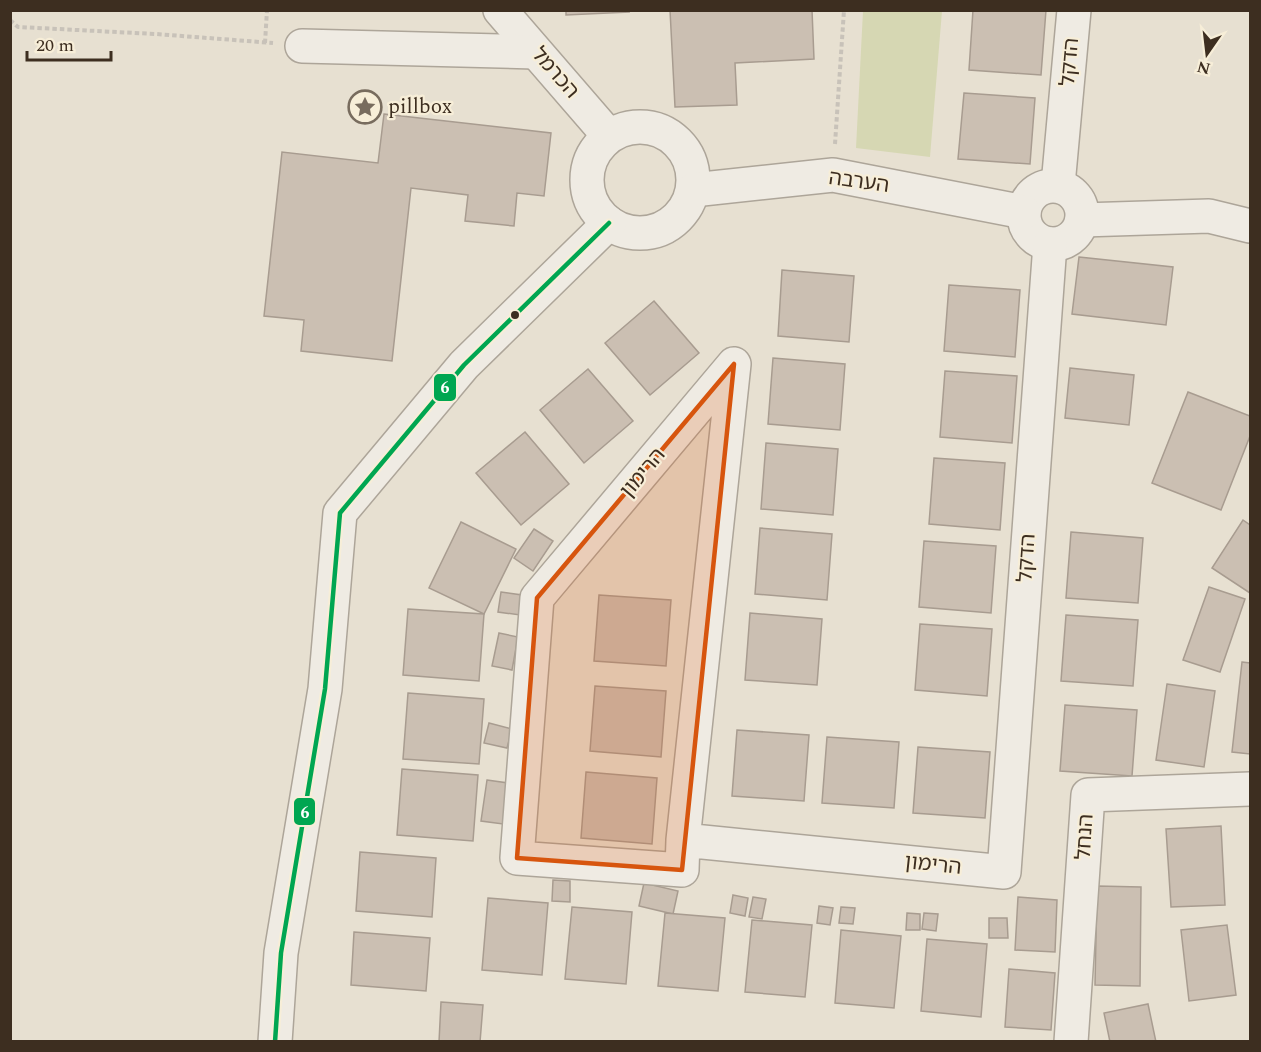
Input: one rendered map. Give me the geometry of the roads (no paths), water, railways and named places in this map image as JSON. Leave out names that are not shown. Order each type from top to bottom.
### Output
[{"type":"street","name":"הכרמל","points":[[500,10],[609,136]]},
{"type":"street","name":"הדקל","points":[[1058,185],[1074,10]]},
{"type":"street","points":[[302,46],[536,52]]},
{"type":"street","points":[[639,127],[655,129],[669,135],[681,146],[689,159],[693,175],[693,190],[686,207],[675,220],[660,230],[642,233],[625,231],[609,223],[598,213],[587,187],[587,172],[598,146],[609,136],[623,129],[639,127]]},
{"type":"street","name":"הערבה","points":[[693,190],[833,175],[1024,212]]},
{"type":"street","points":[[1058,185],[1075,194],[1083,211],[1082,220],[1073,237],[1065,242],[1050,244],[1035,238],[1028,231],[1024,212],[1032,193],[1040,188],[1058,185]]},
{"type":"street","points":[[1082,220],[1209,216],[1251,226]]},
{"type":"street","points":[[274,1041],[281,953],[325,689],[340,513],[464,364],[609,223]]},
{"type":"street","name":"הדקל","points":[[1004,872],[1050,244]]},
{"type":"street","name":"הרימון","points":[[734,364],[732,388],[683,840],[682,870],[517,858],[537,598],[734,364]]},
{"type":"street","name":"הנחל","points":[[1071,1041],[1088,795],[1251,789]]},
{"type":"street","name":"הרימון","points":[[683,840],[1004,872]]},
{"type":"place","name":"pillbox","points":[[365,107]]}]
